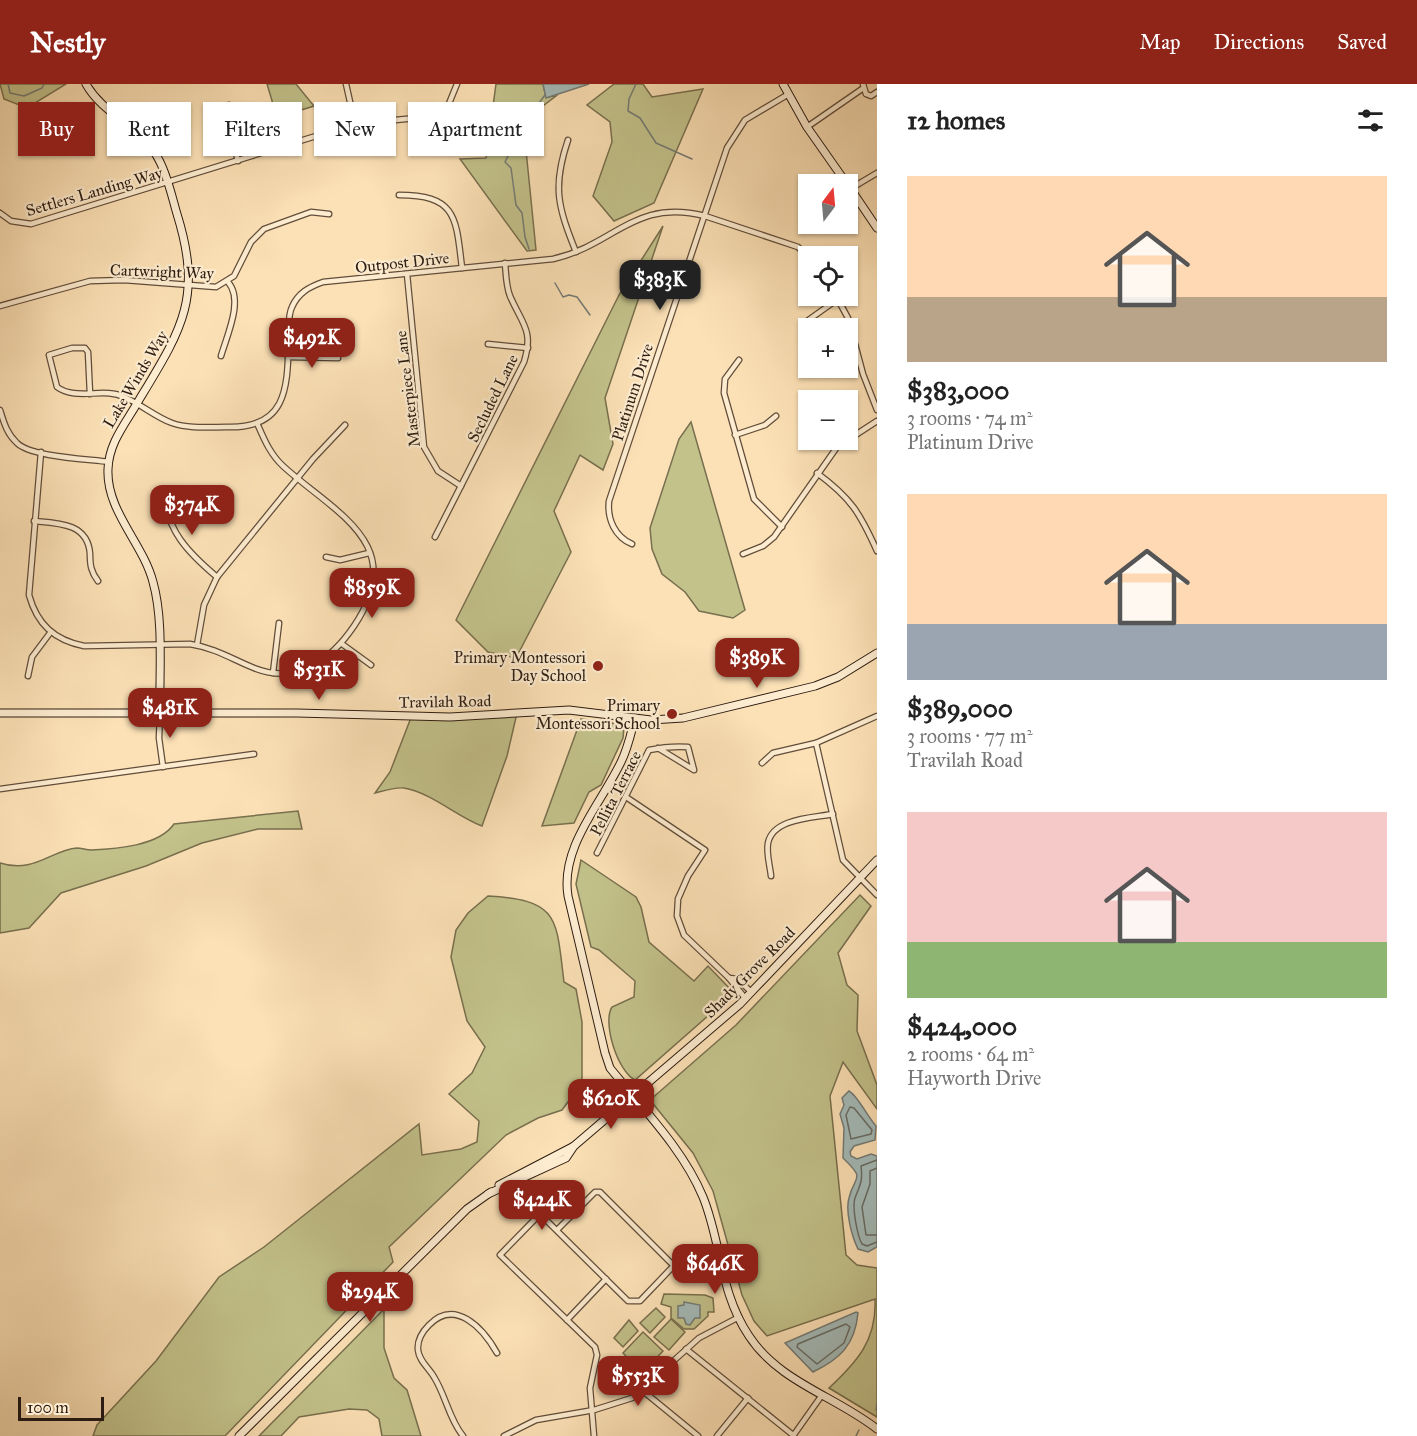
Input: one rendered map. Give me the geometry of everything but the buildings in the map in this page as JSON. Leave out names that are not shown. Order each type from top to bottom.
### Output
[{"type":"main road","name":"Lake Winds Way","points":[[86,84],[101,104],[150,146],[160,161],[186,242],[189,285],[186,310],[179,332],[115,440],[109,462],[108,481],[113,500],[143,555],[154,584],[160,713]]},
{"type":"main road","points":[[783,84],[807,127],[840,174]]},
{"type":"main road","points":[[858,200],[877,228]]},
{"type":"main road","name":"Travilah Road","points":[[0,713],[297,713],[450,717],[569,710],[635,718],[683,718],[751,704],[838,677],[877,653]]},
{"type":"main road","points":[[635,718],[621,763],[574,849],[566,873],[568,896],[610,1068],[690,1170],[708,1210],[723,1281],[749,1336],[764,1354],[785,1373],[877,1429]]},
{"type":"main road","name":"Shady Grove Road","points":[[239,1436],[466,1209],[488,1194],[566,1158],[574,1146],[748,995],[877,860]]},
{"type":"street","points":[[346,84],[350,102]]},
{"type":"street","name":"Settlers Landing Way","points":[[396,120],[436,116],[448,106],[456,84]]},
{"type":"street","points":[[807,127],[863,87],[868,95],[877,92]]},
{"type":"street","name":"Platinum Drive","points":[[632,544],[621,537],[611,524],[609,501],[705,216],[735,133],[754,112],[787,94]]},
{"type":"street","name":"Settlers Landing Way","points":[[0,213],[11,221],[31,224],[314,137]]},
{"type":"street","points":[[567,140],[559,166],[557,191],[576,252]]},
{"type":"street","points":[[237,156],[238,161]]},
{"type":"street","points":[[858,182],[877,173]]},
{"type":"street","points":[[399,195],[429,197],[448,210],[457,225],[462,268]]},
{"type":"street","name":"Outpost Drive","points":[[257,423],[273,413],[284,398],[292,307],[300,294],[323,282],[553,259],[605,239],[640,217],[675,211],[705,216],[798,247]]},
{"type":"street","name":"Cartwright Way","points":[[0,306],[90,281],[124,280],[216,287],[228,282],[234,276],[251,242],[264,229],[311,212],[328,214]]},
{"type":"street","name":"Secluded Lane","points":[[435,537],[524,362],[528,348],[526,326],[510,296],[505,263]]},
{"type":"street","name":"Masterpiece Lane","points":[[407,274],[424,447],[438,471],[461,486]]},
{"type":"street","points":[[221,356],[236,302],[233,287],[228,282]]},
{"type":"street","points":[[811,318],[826,306]]},
{"type":"street","points":[[842,306],[848,318],[863,374],[877,410]]},
{"type":"street","points":[[489,344],[528,348]]},
{"type":"street","points":[[41,452],[29,594],[36,617],[50,633],[70,644],[84,646],[196,645],[219,650],[256,669],[273,673],[296,672],[313,667],[342,644],[370,597],[373,578],[369,553],[363,537],[353,523],[271,453],[257,423],[239,428],[187,427],[164,420],[121,395],[90,394],[62,391],[57,387],[50,355],[72,348],[84,348],[88,352],[90,394]]},
{"type":"street","points":[[288,357],[338,358]]},
{"type":"street","points":[[740,360],[729,374],[724,386],[735,435],[754,499],[782,527]]},
{"type":"street","points":[[0,410],[6,429],[19,446],[41,452],[109,462]]},
{"type":"street","points":[[735,435],[765,425],[776,416]]},
{"type":"street","points":[[743,554],[763,546],[782,527],[837,447],[877,421]]},
{"type":"street","points":[[196,645],[204,604],[217,577],[298,478],[345,425]]},
{"type":"street","points":[[817,474],[847,496],[861,517],[877,551]]},
{"type":"street","points":[[167,492],[166,509],[183,544],[193,558],[217,577]]},
{"type":"street","points":[[34,521],[66,524],[82,534],[89,547],[90,569],[98,581]]},
{"type":"street","points":[[326,557],[340,560],[369,553]]},
{"type":"street","points":[[273,673],[279,623]]},
{"type":"street","points":[[28,676],[32,657],[50,633]]},
{"type":"street","points":[[342,644],[371,664]]},
{"type":"street","points":[[160,713],[159,738],[163,767]]},
{"type":"street","points":[[762,763],[773,753],[816,743],[877,716]]},
{"type":"street","points":[[816,743],[843,860],[877,895]]},
{"type":"street","name":"Pellita Terrace","points":[[597,853],[649,750],[669,745],[688,747],[694,770],[658,748]]},
{"type":"street","points":[[0,789],[254,754]]},
{"type":"street","points":[[626,798],[705,850],[688,876],[676,910],[684,935],[729,978],[738,979],[748,995]]},
{"type":"street","points":[[771,876],[768,844],[775,831],[788,823],[833,814]]},
{"type":"street","points":[[557,1230],[595,1192],[600,1192],[674,1266]]},
{"type":"street","points":[[594,1436],[594,1410],[590,1388],[597,1351],[500,1255],[539,1215],[633,1303],[640,1301],[688,1253],[716,1248]]},
{"type":"street","points":[[567,1320],[606,1279]]},
{"type":"street","points":[[463,1436],[455,1426],[434,1378],[422,1361],[418,1350],[420,1339],[435,1319],[444,1314],[457,1314],[467,1318],[490,1340],[496,1353]]},
{"type":"street","points":[[504,1436],[536,1420],[594,1410],[632,1398],[643,1391],[699,1338],[739,1317]]},
{"type":"street","points":[[686,1349],[793,1436],[822,1395]]},
{"type":"street","points":[[643,1391],[698,1436]]},
{"type":"street","points":[[717,1436],[748,1398]]},
{"type":"shaded area","points":[[0,84],[66,84],[37,102],[18,102],[18,104],[4,99]]},
{"type":"shaded area","points":[[267,84],[296,84],[314,106],[302,110],[302,102],[272,102]]},
{"type":"shaded area","points":[[496,84],[543,84],[546,97],[556,96],[544,105],[544,102],[494,102]]},
{"type":"shaded area","points":[[614,84],[643,84],[652,97],[703,89],[654,203],[614,221],[593,196],[612,142],[610,122],[587,105]]},
{"type":"shaded area","points":[[486,156],[527,156],[536,250],[527,251],[460,159],[486,158]]},
{"type":"shaded area","points":[[663,226],[605,398],[613,444],[603,470],[580,455],[554,511],[571,552],[516,658],[488,652],[456,620],[619,295]]},
{"type":"shaded area","points":[[691,422],[745,610],[733,618],[699,611],[685,592],[662,574],[652,549],[650,528],[679,439]]},
{"type":"shaded area","points":[[517,713],[507,756],[482,826],[414,791],[400,788],[375,793],[390,772],[412,715]]},
{"type":"shaded area","points":[[581,719],[612,723],[624,728],[623,738],[601,785],[589,792],[574,823],[542,826]]},
{"type":"shaded area","points":[[298,811],[302,829],[258,829],[202,843],[146,866],[61,893],[29,928],[0,933],[0,863],[23,866],[77,848],[89,850],[136,845],[158,837],[174,824]]},
{"type":"shaded area","points":[[581,860],[636,897],[641,907],[649,942],[694,981],[708,966],[734,993],[635,1080],[623,1067],[613,1046],[609,1014],[612,1007],[634,997],[635,981],[599,950],[591,947],[576,884]]},
{"type":"shaded area","points":[[860,895],[871,906],[838,953],[847,985],[858,995],[857,1031],[877,1085],[877,1109],[843,1062],[830,1096],[846,1255],[857,1265],[877,1268],[877,1417],[829,1388],[856,1359],[869,1338],[875,1314],[875,1299],[767,1336],[754,1321],[742,1295],[713,1191],[693,1153],[650,1100],[736,1025]]},
{"type":"shaded area","points":[[488,896],[529,902],[542,908],[550,916],[559,942],[564,982],[576,989],[582,1022],[582,1083],[562,1110],[538,1118],[506,1135],[389,1247],[393,1262],[225,1436],[93,1436],[97,1425],[156,1361],[219,1277],[264,1247],[419,1124],[422,1155],[461,1149],[477,1142],[479,1121],[449,1094],[472,1073],[485,1047],[467,1021],[451,957],[456,930],[468,913]]},
{"type":"shaded area","points":[[664,1294],[705,1295],[713,1298],[714,1312],[708,1312],[708,1316],[694,1329],[684,1329],[671,1318],[671,1307],[661,1304]]},
{"type":"shaded area","points":[[656,1308],[665,1317],[650,1333],[640,1323]]},
{"type":"shaded area","points":[[384,1309],[384,1348],[394,1378],[407,1390],[421,1436],[382,1436],[379,1419],[367,1410],[349,1409],[299,1417],[281,1436],[259,1436]]},
{"type":"shaded area","points":[[671,1319],[685,1332],[669,1350],[654,1337]]},
{"type":"shaded area","points":[[629,1320],[638,1331],[623,1347],[614,1338]]},
{"type":"shaded area","points":[[643,1332],[663,1351],[642,1373],[623,1353]]},
{"type":"water","points":[[543,84],[589,84],[546,98]]},
{"type":"water","points":[[849,1091],[876,1126],[875,1140],[854,1146],[850,1152],[851,1156],[857,1159],[871,1154],[877,1156],[877,1247],[868,1252],[858,1249],[851,1231],[849,1217],[848,1203],[857,1175],[843,1158],[844,1128],[840,1114],[844,1105],[842,1098]]},
{"type":"water","points":[[684,1302],[700,1305],[700,1318],[695,1318],[690,1325],[686,1324],[684,1318],[678,1318],[678,1306],[684,1305]]},
{"type":"water","points":[[858,1313],[854,1334],[850,1342],[831,1362],[813,1372],[785,1343]]},
{"type":"waterway","points":[[8,84],[10,93],[24,96],[42,88],[44,84]]},
{"type":"waterway","points":[[636,84],[629,99],[628,111],[640,118],[656,143],[692,159]]},
{"type":"waterway","points":[[529,249],[522,213],[516,205],[511,168],[505,162],[525,122],[545,95]]},
{"type":"waterway","points":[[555,283],[563,297],[569,295],[577,297],[590,315]]},
{"type":"waterway","points":[[876,1410],[877,1403]]},
{"type":"waterway","points":[[856,1436],[859,1430]]},
{"type":"place","name":"Primary Montessori Day School","points":[[598,666]]},
{"type":"place","name":"Primary Montessori School","points":[[672,714]]}]
